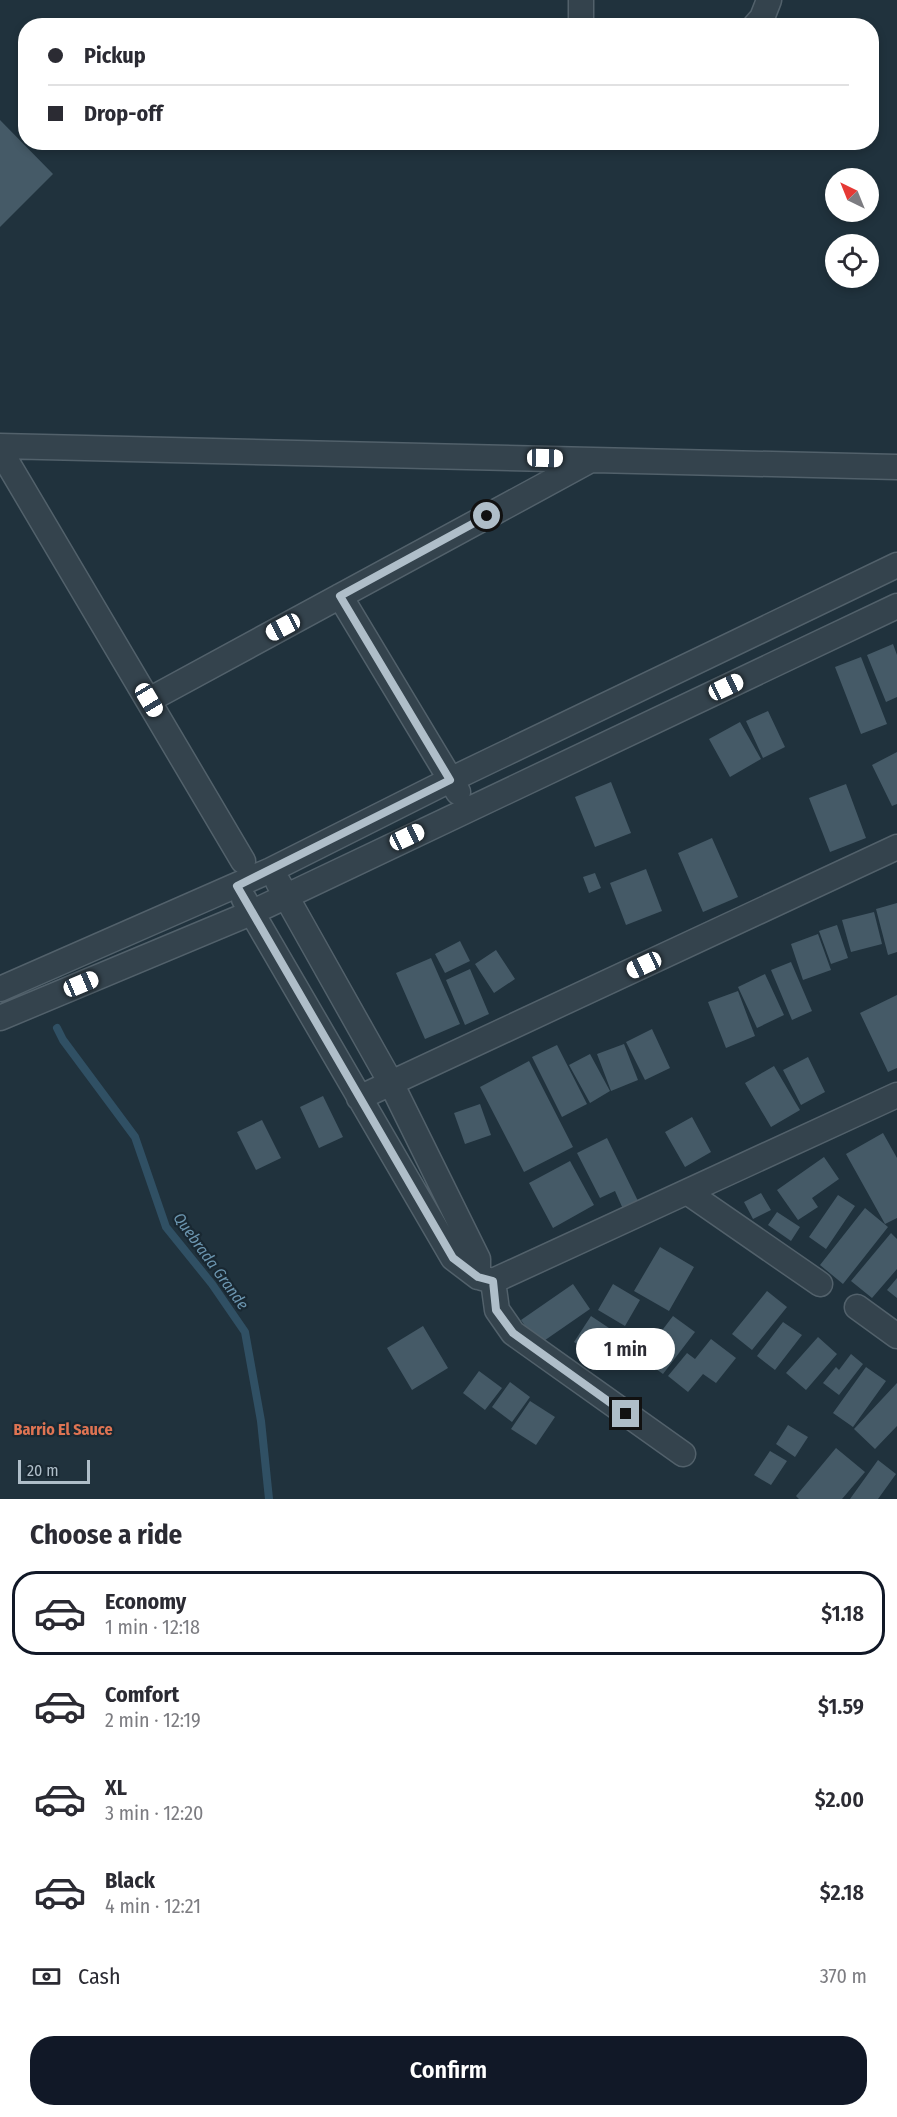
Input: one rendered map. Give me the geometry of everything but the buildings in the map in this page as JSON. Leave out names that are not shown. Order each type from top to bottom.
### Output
[{"type":"street","points":[[581,0],[581,18]]},
{"type":"street","points":[[762,18],[769,0]]},
{"type":"street","points":[[0,448],[897,467]]},
{"type":"street","points":[[0,448],[243,861]]},
{"type":"street","points":[[149,700],[592,459]]},
{"type":"street","points":[[0,989],[271,870],[450,780],[897,565]]},
{"type":"street","points":[[340,596],[468,808]]},
{"type":"street","points":[[0,1018],[251,913],[897,606]]},
{"type":"street","points":[[359,1098],[897,847]]},
{"type":"street","points":[[271,870],[391,1083],[478,1259],[496,1310],[513,1333],[683,1454]]},
{"type":"street","points":[[237,886],[453,1258],[486,1279]]},
{"type":"street","points":[[486,1279],[687,1192],[897,1095]]},
{"type":"street","points":[[687,1192],[820,1284]]},
{"type":"street","points":[[857,1307],[897,1336]]},
{"type":"waterway","name":"Quebrada Grande","points":[[57,1028],[63,1040],[135,1137],[166,1227],[212,1284],[245,1332],[261,1421],[269,1499]]},
{"type":"district","name":"Barrio El Sauce","points":[[63,1429]]},
{"type":"route","points":[[487,516],[340,596],[450,780],[237,886],[453,1258],[478,1277],[493,1281],[496,1310],[513,1333],[626,1414]]}]
